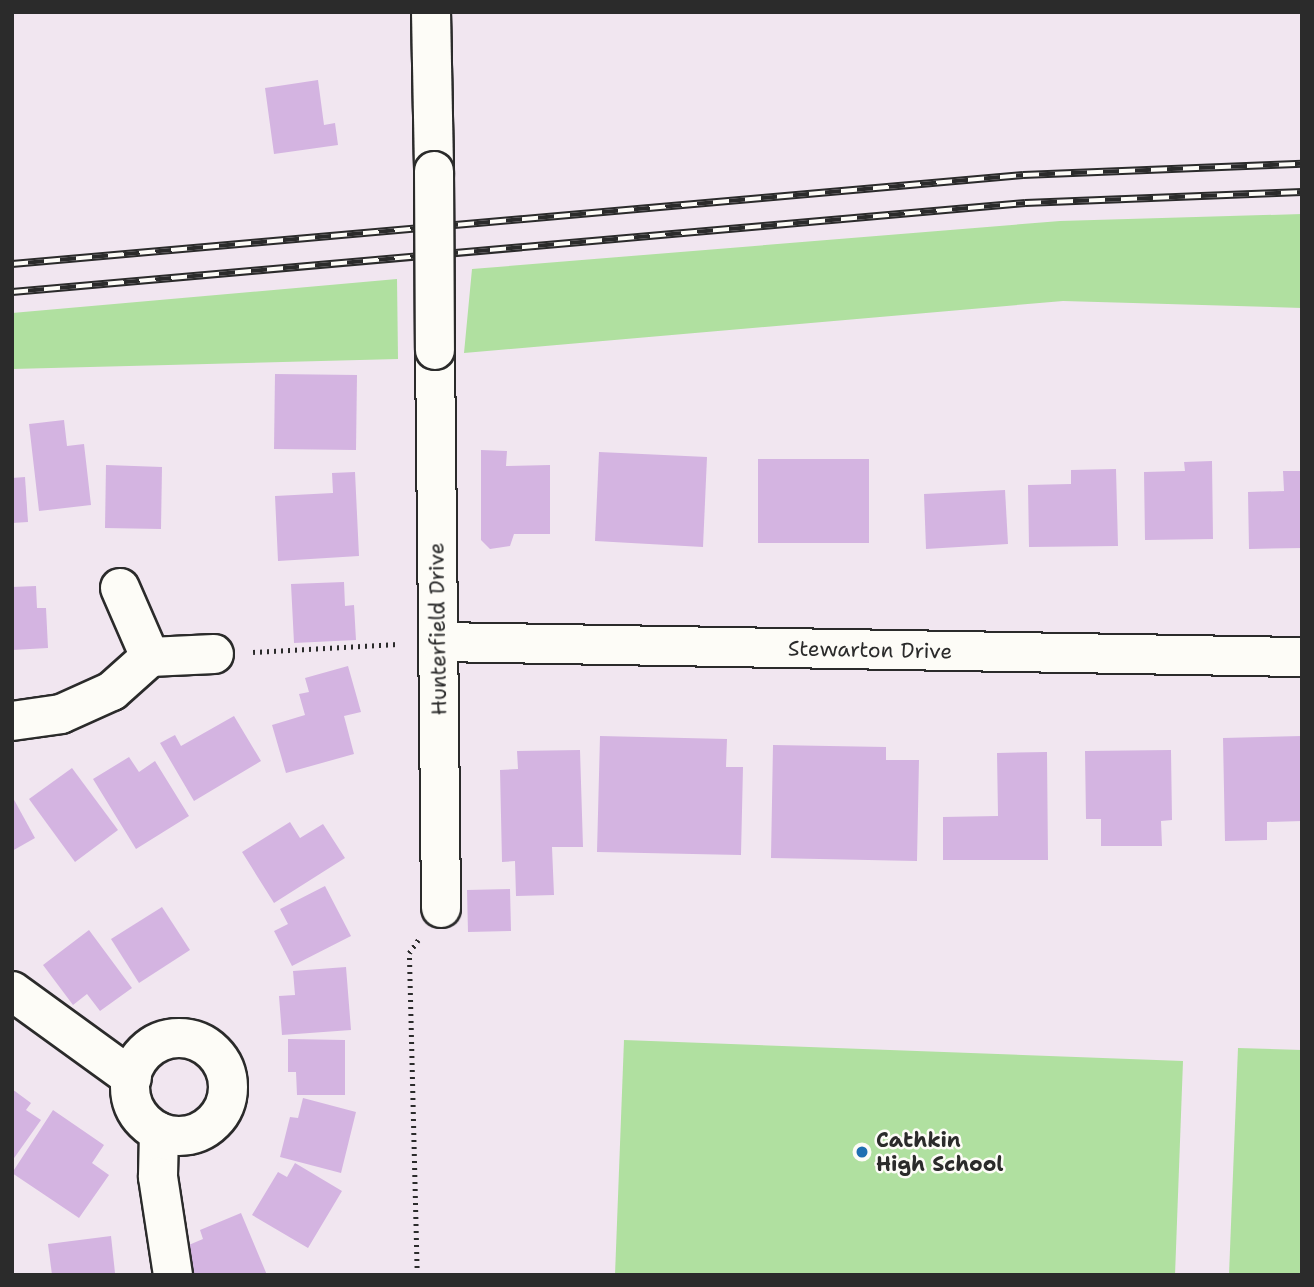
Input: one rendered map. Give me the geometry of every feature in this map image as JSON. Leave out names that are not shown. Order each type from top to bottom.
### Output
[{"type":"street","name":"Hunterfield Drive","points":[[431,12],[441,908]]},
{"type":"street","points":[[120,588],[150,657]]},
{"type":"street","name":"Stewarton Drive","points":[[439,642],[1302,657]]},
{"type":"street","points":[[12,721],[61,714],[112,691],[150,657],[214,654]]},
{"type":"street","points":[[12,990],[132,1078]]},
{"type":"street","points":[[182,1036],[205,1043],[218,1055],[229,1082],[221,1114],[197,1134],[173,1137],[159,1132],[148,1128],[130,1099],[133,1065],[153,1044],[182,1036]]},
{"type":"street","points":[[159,1132],[158,1177],[173,1275]]},
{"type":"path","points":[[214,654],[439,642]]},
{"type":"path","points":[[416,1275],[409,953],[441,908]]},
{"type":"green space","points":[[1302,214],[1302,308],[1063,301],[464,353],[472,269],[1060,221]]},
{"type":"green space","points":[[397,279],[398,359],[12,369],[12,313]]},
{"type":"green space","points":[[624,1040],[1183,1061],[1175,1275],[615,1275]]},
{"type":"green space","points":[[1238,1048],[1302,1050],[1302,1275],[1229,1275]]},
{"type":"building","points":[[318,80],[324,125],[335,123],[338,145],[274,154],[265,88]]},
{"type":"building","points":[[275,374],[357,375],[356,450],[274,449]]},
{"type":"building","points":[[64,420],[67,446],[84,444],[91,505],[39,511],[29,424]]},
{"type":"building","points":[[481,450],[507,451],[506,466],[550,465],[550,534],[514,534],[510,546],[490,549],[481,540]]},
{"type":"building","points":[[599,452],[707,457],[703,547],[595,541]]},
{"type":"building","points":[[758,459],[869,459],[869,543],[758,543]]},
{"type":"building","points":[[1212,461],[1213,539],[1145,540],[1144,472],[1185,471],[1184,462]]},
{"type":"building","points":[[106,465],[162,467],[161,529],[105,528]]},
{"type":"building","points":[[1116,469],[1118,546],[1029,547],[1028,485],[1071,484],[1071,470]]},
{"type":"building","points":[[1283,471],[1302,471],[1302,548],[1249,549],[1248,492],[1284,491]]},
{"type":"building","points":[[355,472],[359,556],[278,561],[275,496],[333,493],[332,473]]},
{"type":"building","points":[[25,477],[28,522],[12,523],[12,478]]},
{"type":"building","points":[[1005,490],[1008,544],[926,549],[924,494]]},
{"type":"building","points":[[344,582],[345,606],[354,605],[356,640],[294,643],[291,584]]},
{"type":"building","points":[[36,586],[37,608],[46,608],[48,648],[12,650],[12,587]]},
{"type":"building","points":[[348,666],[361,712],[344,716],[354,754],[286,773],[272,725],[305,715],[299,694],[309,692],[305,678]]},
{"type":"building","points":[[234,716],[261,761],[194,801],[160,743],[175,735],[181,746]]},
{"type":"building","points":[[600,736],[727,739],[726,767],[743,767],[741,855],[597,852]]},
{"type":"building","points":[[1302,736],[1302,821],[1267,822],[1267,840],[1225,841],[1223,738]]},
{"type":"building","points":[[773,745],[886,747],[886,760],[919,760],[917,861],[771,858]]},
{"type":"building","points":[[580,750],[583,847],[552,847],[554,895],[516,896],[515,861],[502,862],[500,770],[518,769],[517,751]]},
{"type":"building","points":[[1171,750],[1172,820],[1161,821],[1162,846],[1101,846],[1101,819],[1086,819],[1085,751]]},
{"type":"building","points":[[1047,752],[1048,860],[943,860],[943,817],[998,816],[997,753]]},
{"type":"building","points":[[129,757],[139,772],[155,761],[189,816],[136,849],[93,779]]},
{"type":"building","points":[[72,768],[118,830],[75,862],[29,799]]},
{"type":"building","points":[[12,796],[35,838],[12,851]]},
{"type":"building","points":[[290,822],[300,838],[323,824],[345,858],[274,903],[242,852]]},
{"type":"building","points":[[325,886],[351,936],[292,966],[274,931],[288,924],[280,909]]},
{"type":"building","points":[[510,889],[511,931],[468,932],[467,890]]},
{"type":"building","points":[[162,907],[190,950],[139,983],[111,939]]},
{"type":"building","points":[[89,930],[132,988],[100,1011],[87,994],[73,1005],[43,965]]},
{"type":"building","points":[[346,967],[351,1030],[282,1035],[279,996],[295,995],[293,971]]},
{"type":"building","points":[[288,1039],[345,1040],[345,1095],[297,1095],[296,1072],[288,1072]]},
{"type":"building","points":[[12,1089],[31,1103],[26,1110],[41,1120],[12,1161]]},
{"type":"building","points":[[303,1098],[356,1112],[341,1173],[280,1157],[290,1117],[298,1118]]},
{"type":"building","points":[[53,1110],[104,1145],[92,1163],[109,1175],[79,1218],[12,1173]]},
{"type":"building","points":[[295,1163],[342,1191],[308,1248],[252,1215],[278,1172],[287,1177]]},
{"type":"building","points":[[241,1213],[267,1275],[195,1275],[184,1247],[203,1239],[200,1230]]},
{"type":"building","points":[[111,1236],[115,1273],[52,1275],[48,1244]]},
{"type":"railway","points":[[12,264],[1023,175],[1302,164]]},
{"type":"railway","points":[[12,292],[1025,203],[1302,192]]},
{"type":"place","name":"Cathkin High School","points":[[862,1152]]}]
